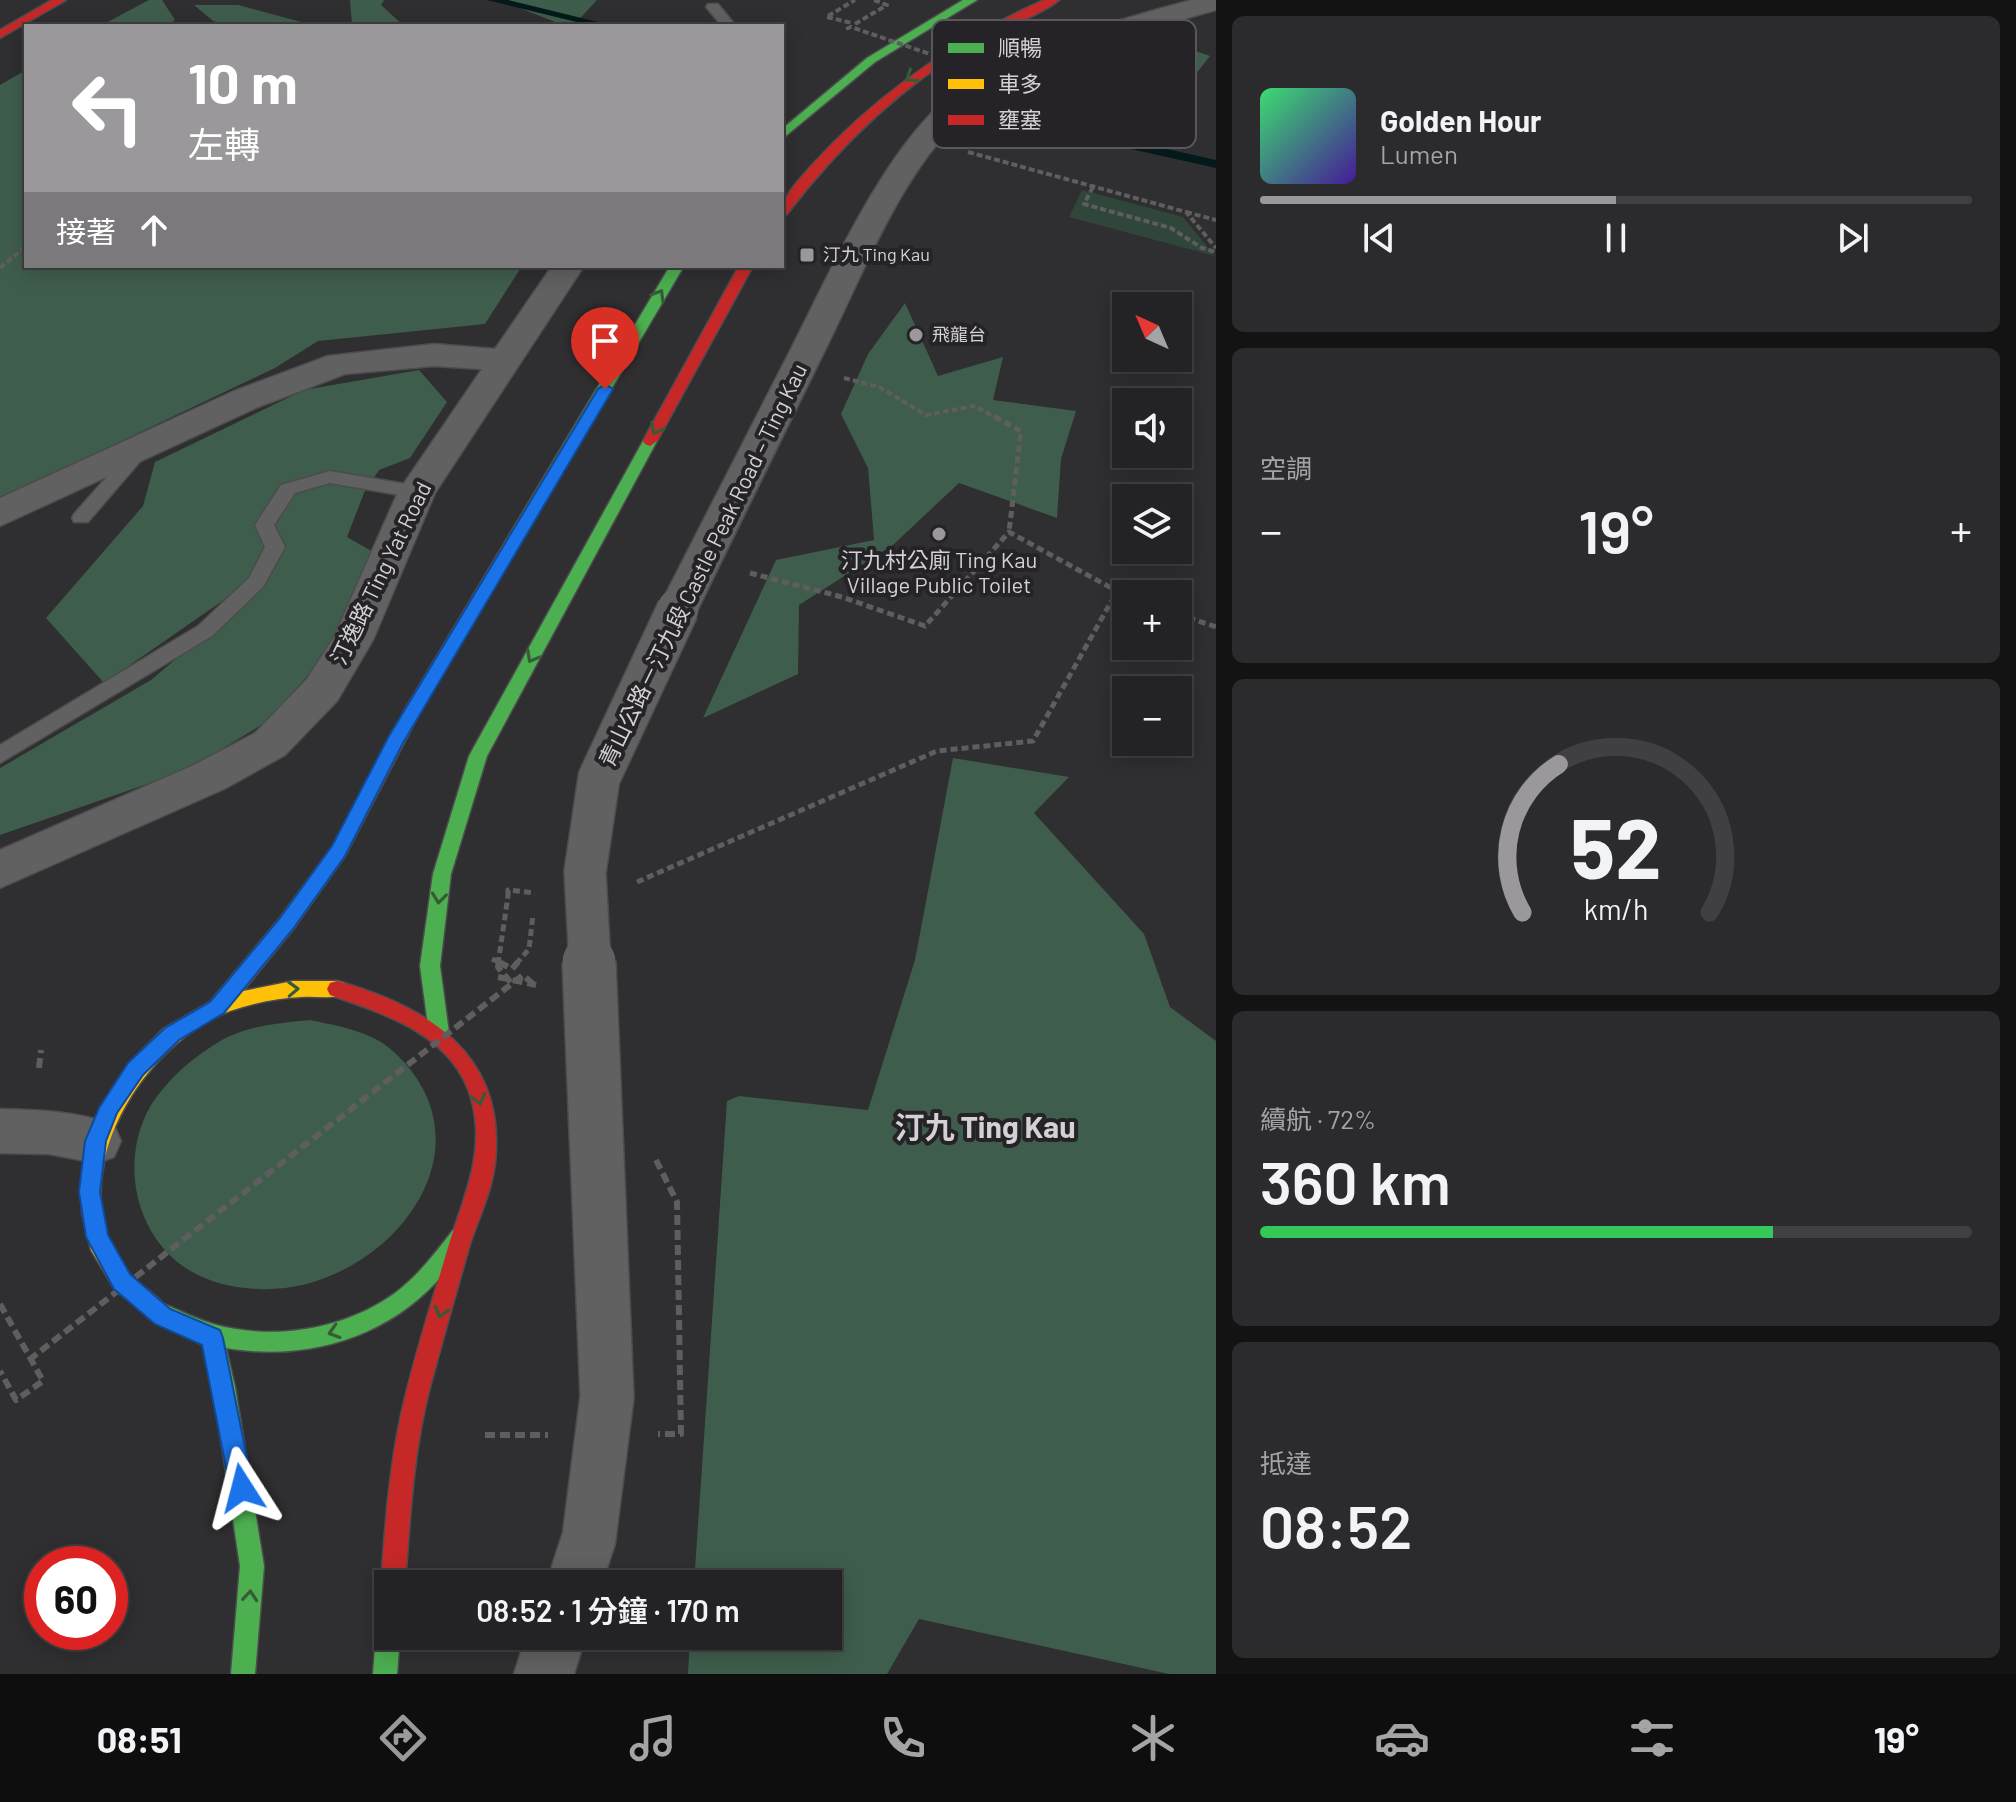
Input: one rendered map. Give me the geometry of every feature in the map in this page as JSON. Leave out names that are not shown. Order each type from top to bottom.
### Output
[{"type":"main road","points":[[0,35],[60,0]]},
{"type":"main road","points":[[932,20],[971,0]]},
{"type":"main road","points":[[1011,20],[1053,0]]},
{"type":"main road","points":[[784,133],[837,83],[932,20]]},
{"type":"main road","points":[[784,208],[807,174],[883,96],[932,63]]},
{"type":"main road","points":[[217,1008],[287,923],[339,851],[395,740],[676,268]]},
{"type":"main road","points":[[439,1033],[430,966],[442,874],[478,756],[745,268]]},
{"type":"main road","points":[[394,1570],[404,1452],[461,1237],[483,1184],[487,1130],[474,1080],[459,1055],[439,1033],[395,1004],[365,993],[333,988],[274,990],[217,1008],[172,1034],[135,1069],[109,1108],[96,1141],[89,1192],[97,1237],[122,1281],[162,1317],[212,1338],[273,1345],[335,1333],[392,1307],[424,1282],[461,1237]]},
{"type":"main road","points":[[212,1338],[233,1432],[252,1566],[243,1674]]},
{"type":"main road","points":[[385,1674],[387,1650]]},
{"type":"street","name":"青山公路－汀九段 Castle Peak Road – Ting Kau","points":[[1148,20],[1216,2]]},
{"type":"street","name":"青山公路－汀九段 Castle Peak Road – Ting Kau","points":[[579,1570],[589,1538],[607,1397],[602,1216],[585,872],[599,778],[678,609],[877,211],[932,132]]},
{"type":"street","name":"汀逸路 Ting Yat Road","points":[[0,870],[209,777],[270,744],[322,690],[353,640],[417,492],[567,268]]},
{"type":"street","points":[[0,513],[246,399],[340,364],[434,355],[503,360]]},
{"type":"street","points":[[0,1131],[49,1132],[96,1141]]},
{"type":"street","points":[[544,1674],[552,1650]]},
{"type":"lane","points":[[713,7],[727,24]]},
{"type":"lane","points":[[81,518],[143,447]]},
{"type":"lane","points":[[0,755],[205,631],[256,582],[275,547],[264,525],[288,489],[330,477],[417,492]]},
{"type":"path","points":[[827,17],[855,0]]},
{"type":"path","points":[[855,24],[887,5],[874,0]]},
{"type":"path","points":[[846,29],[851,27],[932,55]]},
{"type":"path","points":[[926,138],[932,140]]},
{"type":"path","points":[[960,148],[1216,220]]},
{"type":"path","points":[[1093,187],[1084,204],[1171,228],[1202,248],[1216,250]]},
{"type":"path","points":[[1186,212],[1216,250]]},
{"type":"path","points":[[0,268],[24,248]]},
{"type":"path","points":[[749,573],[842,597],[925,626],[1009,532],[1021,431],[974,406],[926,415],[879,387],[841,377]]},
{"type":"path","points":[[1009,532],[1112,591]]},
{"type":"path","points":[[627,886],[937,751],[1033,741],[1112,600]]},
{"type":"path","points":[[1192,619],[1216,627]]},
{"type":"path","points":[[512,984],[498,967],[508,890],[535,891],[535,896]]},
{"type":"path","points":[[492,959],[512,969],[529,949],[533,910]]},
{"type":"path","points":[[29,1360],[523,975],[536,985]]},
{"type":"path","points":[[498,977],[536,985],[546,982]]},
{"type":"path","points":[[39,1068],[41,1050]]},
{"type":"path","points":[[0,1304],[43,1381],[16,1400],[0,1371]]},
{"type":"green space","points":[[149,0],[162,0],[175,20],[170,24],[104,24]]},
{"type":"green space","points":[[350,0],[384,0],[381,5],[402,24],[352,24]]},
{"type":"green space","points":[[500,0],[597,0],[575,24],[560,24]]},
{"type":"green space","points":[[194,5],[238,5],[309,24],[223,24],[213,21]]},
{"type":"green space","points":[[1196,51],[1210,56],[1196,74]]},
{"type":"green space","points":[[24,71],[24,268],[521,268],[485,324],[318,341],[275,368],[0,499],[0,85]]},
{"type":"green space","points":[[1082,190],[1183,217],[1215,256],[1069,217]]},
{"type":"green space","points":[[905,303],[938,376],[1003,357],[993,400],[1076,411],[1061,459],[1057,518],[959,483],[893,545],[799,605],[798,674],[703,718],[776,560],[874,540],[868,468],[841,414],[868,354]]},
{"type":"green space","points":[[419,370],[447,402],[410,458],[379,470],[364,493],[347,537],[380,556],[330,651],[266,722],[188,770],[0,835],[0,768],[151,680],[269,580],[231,595],[104,683],[46,618],[143,506],[155,462],[304,390]]},
{"type":"green space","points":[[953,758],[1069,777],[1034,813],[1144,934],[1170,1007],[1216,1041],[1216,1674],[1169,1674],[919,1619],[887,1674],[688,1674],[689,1650],[842,1650],[842,1570],[695,1570],[727,1101],[739,1096],[868,1110],[915,960]]},
{"type":"green space","points":[[310,1020],[365,1034],[394,1052],[424,1091],[435,1132],[431,1173],[412,1210],[383,1243],[346,1269],[303,1285],[258,1289],[229,1286],[201,1277],[167,1252],[143,1214],[134,1170],[141,1126],[151,1105],[172,1078],[217,1043],[250,1029]]},
{"type":"waterway","points":[[493,0],[599,24]]},
{"type":"waterway","points":[[1140,148],[1216,164]]},
{"type":"traffic: fast","points":[[938,20],[971,0]]},
{"type":"traffic: fast","points":[[784,133],[871,60],[932,23]]},
{"type":"traffic: fast","points":[[412,712],[676,268]]},
{"type":"traffic: fast","points":[[439,1033],[430,966],[442,874],[478,756],[650,441]]},
{"type":"traffic: fast","points":[[156,1311],[185,1326],[215,1336],[280,1342],[313,1338],[374,1318],[402,1301],[426,1279],[461,1237]]},
{"type":"traffic: fast","points":[[212,1338],[224,1387],[252,1566],[243,1674]]},
{"type":"traffic: fast","points":[[385,1674],[387,1650]]},
{"type":"traffic: slow","points":[[217,1008],[287,923],[339,851],[412,712]]},
{"type":"traffic: slow","points":[[156,1311],[123,1283],[102,1250],[92,1213],[93,1174],[102,1135],[119,1097],[142,1063],[170,1035],[207,1012],[271,992],[337,989]]},
{"type":"traffic: jam","points":[[0,35],[60,0]]},
{"type":"traffic: jam","points":[[1008,20],[1053,0]]},
{"type":"traffic: jam","points":[[784,208],[839,143],[902,86],[932,65]]},
{"type":"traffic: jam","points":[[650,441],[745,268]]},
{"type":"traffic: jam","points":[[337,989],[398,1010],[425,1026],[449,1046],[468,1069],[481,1097],[487,1128],[480,1185],[458,1250],[412,1415],[401,1487],[394,1570]]},
{"type":"place","name":"汀九 Ting Kau","points":[[807,255]]},
{"type":"place","name":"飛龍台","points":[[916,335]]},
{"type":"place","name":"汀九村公廁 Ting Kau Village Public Toilet","points":[[939,534]]},
{"type":"district","name":"汀九 Ting Kau","points":[[985,1128]]},
{"type":"route","points":[[242,1488],[212,1338],[162,1317],[122,1281],[97,1237],[89,1192],[96,1141],[109,1108],[135,1069],[172,1034],[217,1008],[287,923],[339,851],[395,740],[605,389]]}]
